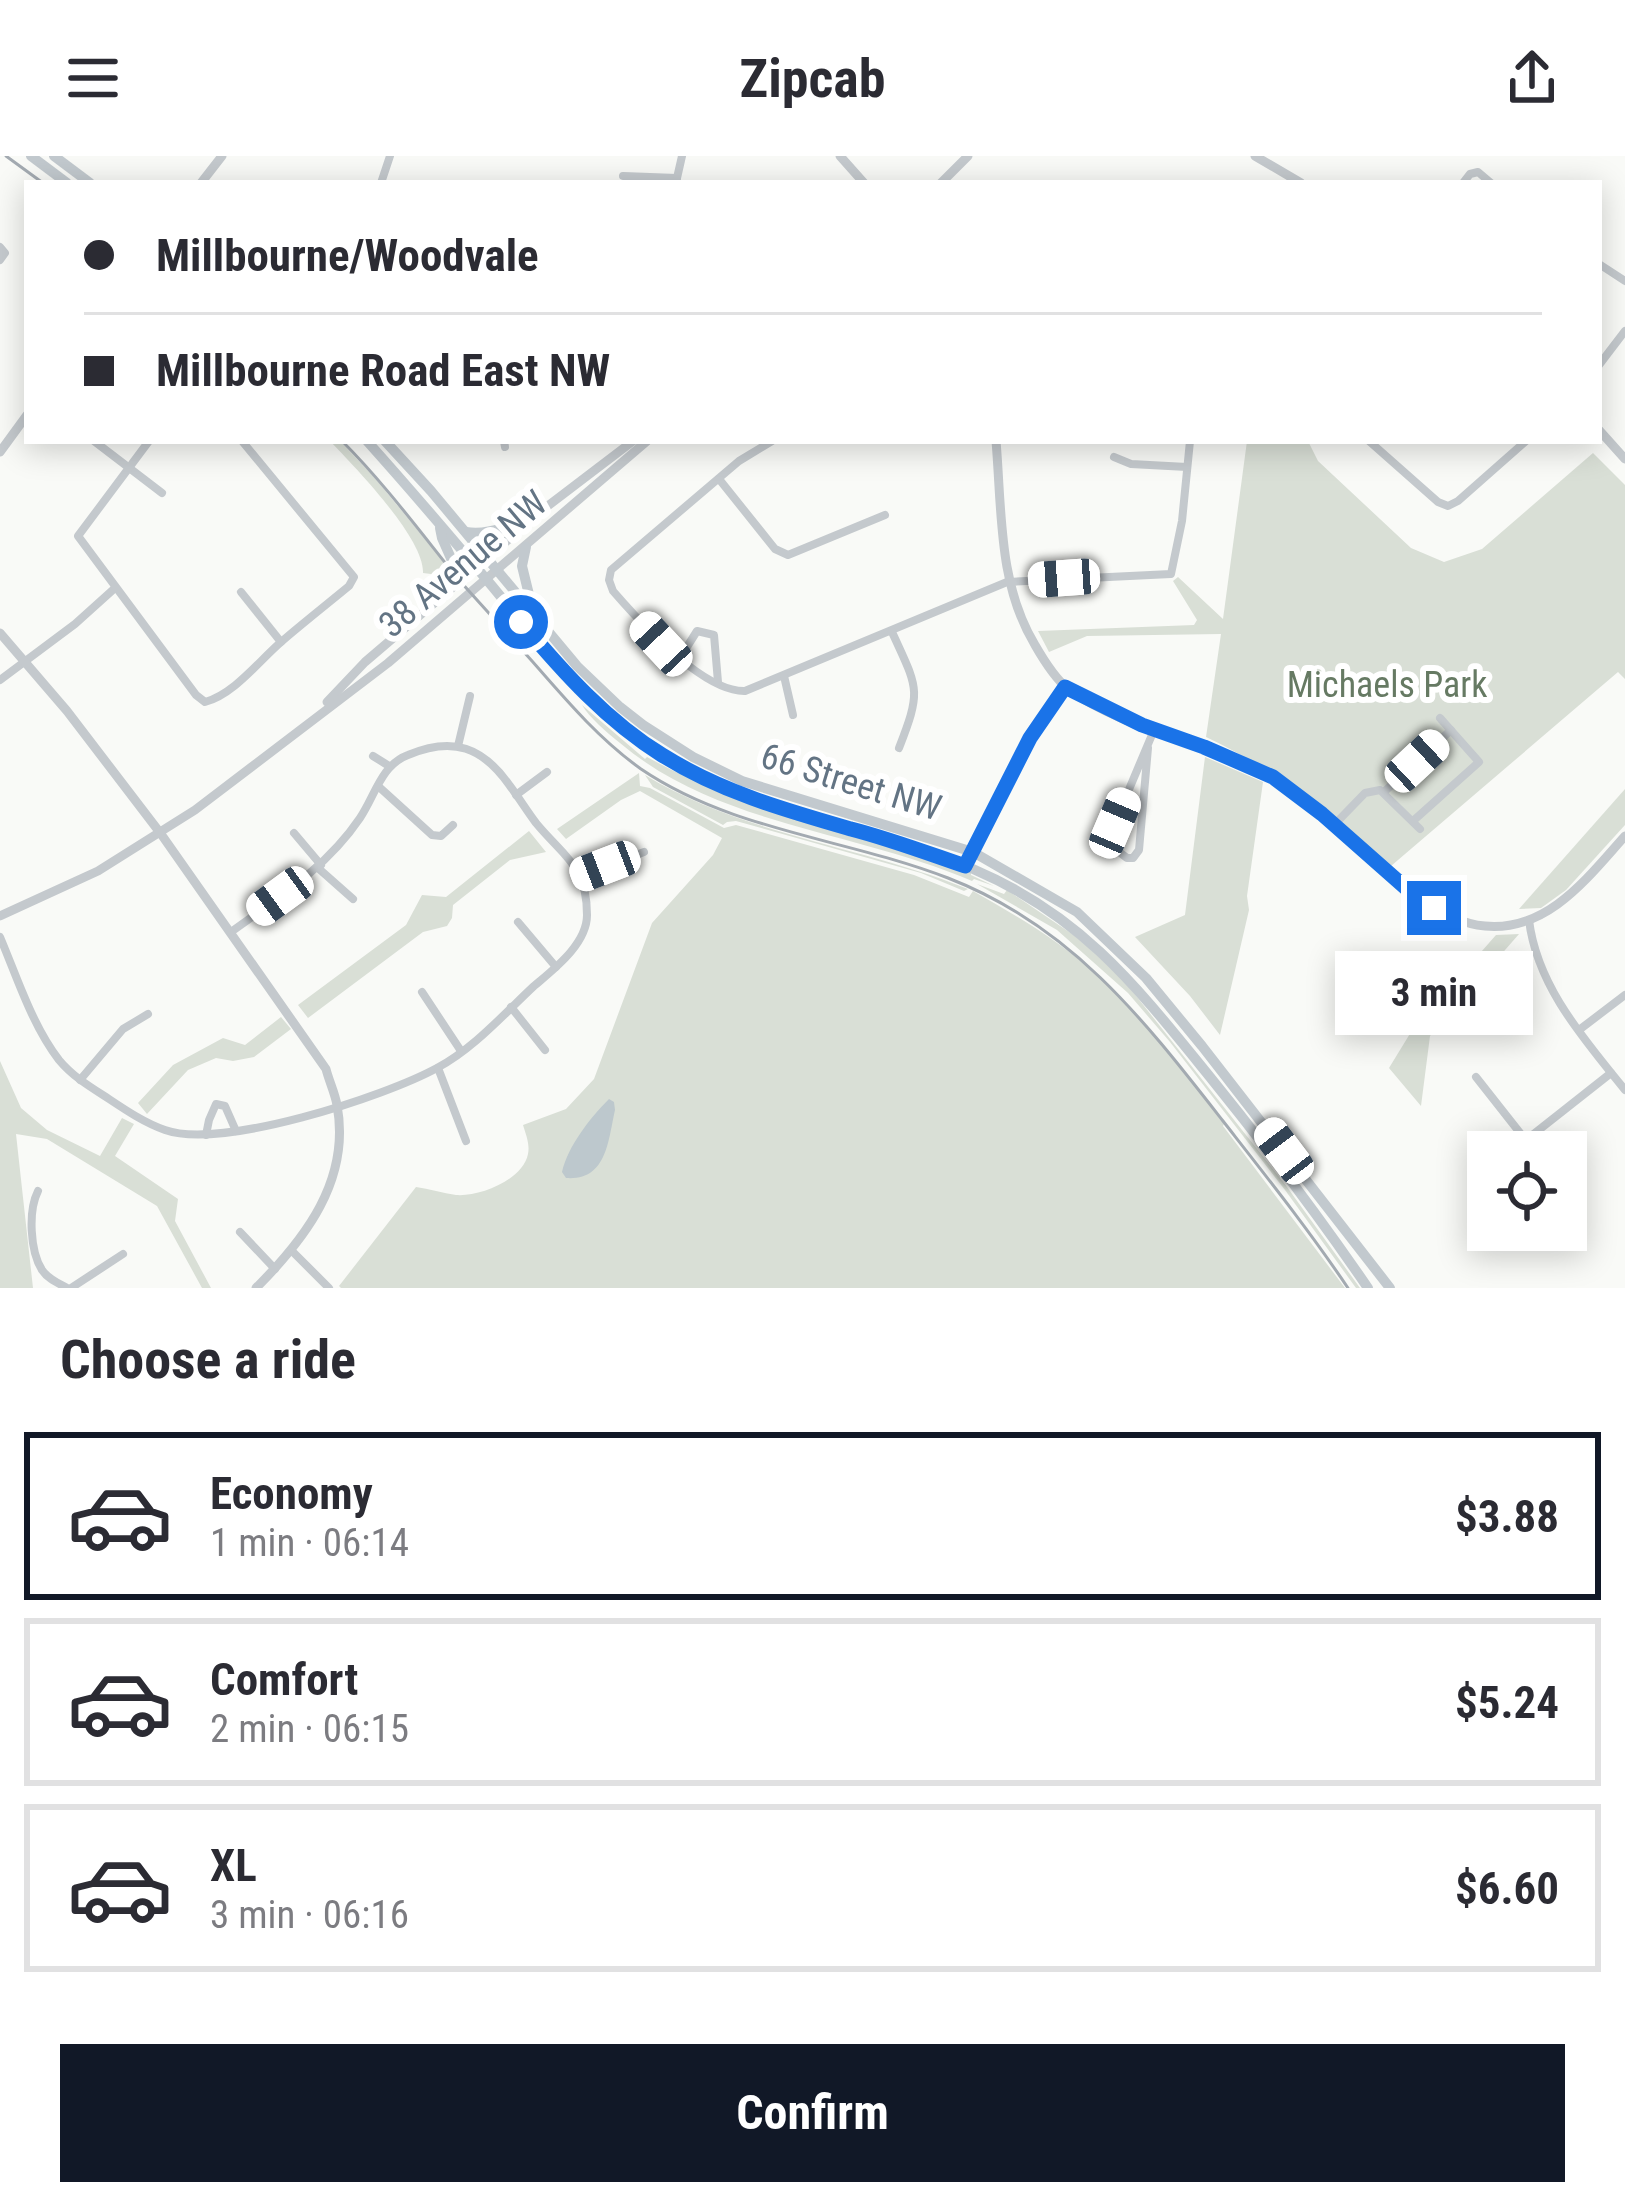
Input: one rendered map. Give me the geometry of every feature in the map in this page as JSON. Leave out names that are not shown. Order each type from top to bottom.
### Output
[{"type":"main road","points":[[31,156],[63,180]]},
{"type":"main road","points":[[54,156],[86,180]]},
{"type":"main road","name":"66 Street NW","points":[[370,444],[569,677],[662,754],[772,807],[890,840],[1006,884],[1038,902],[1105,954],[1134,983],[1268,1150],[1368,1288]]},
{"type":"main road","name":"66 Street NW","points":[[388,444],[578,666],[620,707],[693,757],[742,781],[973,851],[1077,912],[1126,957],[1202,1046],[1390,1288]]},
{"type":"main road","points":[[466,532],[496,532],[545,508]]},
{"type":"main road","points":[[440,525],[461,581]]},
{"type":"main road","points":[[526,547],[522,566],[534,614]]},
{"type":"street","points":[[623,176],[677,180],[682,156]]},
{"type":"street","points":[[840,156],[861,180]]},
{"type":"street","points":[[944,180],[968,156]]},
{"type":"street","points":[[1255,156],[1296,180]]},
{"type":"street","points":[[1602,361],[1625,331]]},
{"type":"street","points":[[0,452],[24,419]]},
{"type":"street","points":[[1602,433],[1625,459]]},
{"type":"street","points":[[98,444],[162,493]]},
{"type":"street","points":[[146,444],[79,536],[205,702],[215,699],[354,577],[244,444]]},
{"type":"street","name":"38 Avenue NW","points":[[308,722],[365,662],[545,508],[629,444]]},
{"type":"street","name":"38 Avenue NW","points":[[0,916],[98,871],[161,834],[388,663],[644,444]]},
{"type":"street","points":[[767,444],[739,461],[611,570],[609,580],[661,644],[718,683],[746,691],[1007,582],[1171,574],[1190,444]]},
{"type":"street","points":[[996,444],[1007,582],[1035,646],[1065,687],[1096,705],[1273,777],[1416,897],[1444,915],[1489,927],[1529,920],[1573,894],[1625,836]]},
{"type":"street","points":[[1372,444],[1448,506],[1519,444]]},
{"type":"street","points":[[1114,458],[1131,464],[1186,467]]},
{"type":"street","points":[[719,479],[775,549],[788,555],[885,515]]},
{"type":"street","points":[[0,680],[116,588]]},
{"type":"street","points":[[241,592],[281,642]]},
{"type":"street","points":[[680,658],[697,631],[714,635],[718,683]]},
{"type":"street","points":[[892,632],[916,688],[915,707],[899,748]]},
{"type":"street","points":[[0,633],[161,834],[326,1069],[337,1106],[336,1170],[320,1211],[292,1251],[256,1288]]},
{"type":"street","points":[[784,676],[793,715]]},
{"type":"street","points":[[965,866],[1030,738],[1065,687]]},
{"type":"street","points":[[458,746],[470,696]]},
{"type":"street","points":[[1334,825],[1365,793],[1380,790],[1416,825],[1478,762],[1440,718]]},
{"type":"street","points":[[1148,748],[1139,850],[1127,858],[1110,845],[1109,837],[1154,730]]},
{"type":"street","points":[[1384,792],[1451,730]]},
{"type":"street","points":[[0,937],[62,1063],[134,1116],[168,1131],[206,1135],[337,1106],[438,1068],[556,967],[574,947],[587,919],[574,863],[537,824],[497,768],[476,752],[458,746],[429,748],[389,766],[360,818],[320,867],[231,932]]},
{"type":"street","points":[[373,756],[389,766]]},
{"type":"street","points":[[517,795],[547,772]]},
{"type":"street","points":[[378,786],[432,835],[441,836],[453,825]]},
{"type":"street","points":[[294,832],[320,867],[353,899]]},
{"type":"street","points":[[580,876],[644,852]]},
{"type":"street","points":[[1529,920],[1548,985],[1625,1090]]},
{"type":"street","points":[[518,922],[556,967]]},
{"type":"street","points":[[422,992],[461,1051]]},
{"type":"street","points":[[1580,1030],[1625,995]]},
{"type":"street","points":[[512,1007],[545,1050]]},
{"type":"street","points":[[80,1080],[124,1029],[148,1014]]},
{"type":"street","points":[[438,1068],[466,1141]]},
{"type":"street","points":[[1537,1131],[1611,1073]]},
{"type":"street","points":[[1476,1077],[1519,1131]]},
{"type":"street","points":[[206,1135],[216,1104],[225,1106],[236,1131]]},
{"type":"street","points":[[38,1191],[30,1216],[39,1266],[50,1279],[69,1288],[123,1254]]},
{"type":"street","points":[[240,1232],[275,1269]]},
{"type":"street","points":[[292,1251],[329,1288]]},
{"type":"green space","points":[[333,444],[343,444],[374,477],[448,567],[439,575],[423,573],[413,542]]},
{"type":"green space","name":"Michaels Park","points":[[1247,444],[1310,444],[1318,461],[1411,548],[1444,562],[1482,549],[1593,453],[1625,485],[1625,679],[1618,672],[1391,866],[1303,795],[1206,737],[1221,634],[1087,636],[1049,652],[1038,631],[1194,625],[1197,620],[1173,581],[1178,577],[1223,619]]},
{"type":"green space","points":[[582,705],[645,759],[681,775],[784,815],[928,856],[994,886],[700,793],[659,771],[620,743]]},
{"type":"green space","points":[[1205,757],[1263,782],[1249,910],[1220,1035],[1135,937],[1185,915]]},
{"type":"green space","points":[[639,773],[640,786],[724,828],[736,825],[914,875],[969,897],[973,891],[1068,951],[1115,992],[1164,1046],[1345,1288],[341,1288],[416,1187],[465,1195],[509,1179],[528,1154],[523,1125],[566,1109],[594,1079],[652,923],[713,855],[722,838],[640,791],[566,839],[557,829]]},
{"type":"green space","points":[[645,775],[722,812],[968,889],[736,821],[723,825],[653,787]]},
{"type":"green space","points":[[1625,789],[1625,825],[1566,890],[1541,908],[1519,909]]},
{"type":"green space","points":[[529,831],[546,852],[510,860],[453,905],[447,926],[423,932],[308,1018],[298,1005],[406,925],[422,895],[446,897]]},
{"type":"green space","points":[[977,884],[1004,894],[1007,890],[1078,938],[1122,978],[1287,1187],[1360,1288],[1128,993],[1057,930]]},
{"type":"green space","points":[[1519,934],[1430,1036],[1421,1106],[1389,1068],[1411,1032],[1496,935]]},
{"type":"green space","points":[[281,1017],[291,1029],[254,1057],[216,1058],[188,1070],[147,1114],[138,1103],[173,1065],[223,1038],[245,1045]]},
{"type":"green space","points":[[0,1061],[21,1108],[47,1130],[100,1156],[122,1118],[134,1124],[115,1156],[178,1199],[175,1221],[211,1288],[202,1288],[157,1206],[47,1139],[16,1134],[33,1288],[0,1288]]},
{"type":"shaded area","points":[[609,1099],[615,1110],[603,1157],[590,1173],[566,1178],[562,1172],[574,1142]]},
{"type":"tram line","points":[[6,156],[39,180]]},
{"type":"tram line","points":[[345,444],[570,704],[641,769],[713,807],[948,878],[992,898],[1069,949],[1164,1047],[1348,1288]]},
{"type":"route","points":[[521,622],[569,677],[633,734],[698,774],[772,807],[965,866],[1030,738],[1065,687],[1142,725],[1273,777],[1434,908]]}]
